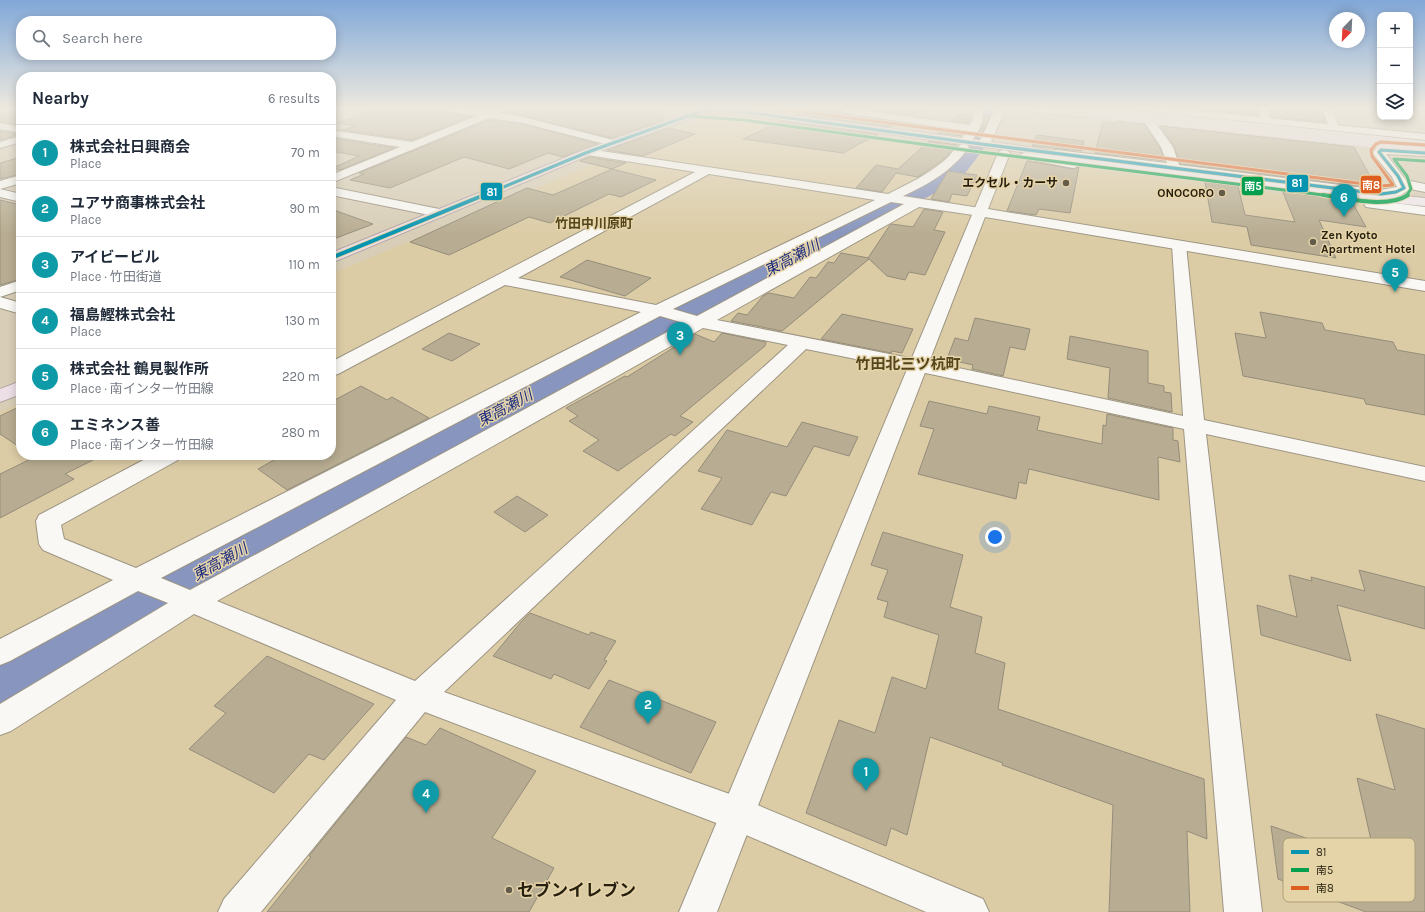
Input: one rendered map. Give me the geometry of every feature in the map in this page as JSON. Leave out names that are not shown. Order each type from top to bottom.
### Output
[{"type":"highway","points":[[336,256],[592,151]]},
{"type":"highway","points":[[0,396],[16,389]]},
{"type":"main road","points":[[1012,151],[1314,191],[1425,202]]},
{"type":"street","points":[[336,176],[400,151]]},
{"type":"street","points":[[0,653],[661,311],[927,180],[950,162],[961,151]]},
{"type":"street","points":[[698,912],[980,212],[1000,151]]},
{"type":"street","points":[[1007,151],[1052,161],[1425,211]]},
{"type":"street","points":[[1014,151],[1174,168],[1381,194],[1401,191],[1404,188],[1402,183],[1381,156],[1379,152],[1380,151]]},
{"type":"street","points":[[1168,151],[1174,168]]},
{"type":"street","points":[[1393,151],[1425,152]]},
{"type":"street","points":[[588,152],[980,212],[1425,286]]},
{"type":"street","points":[[336,367],[706,171]]},
{"type":"street","points":[[0,185],[16,180]]},
{"type":"street","points":[[1402,183],[1425,188]]},
{"type":"street","points":[[336,191],[438,213]]},
{"type":"street","points":[[0,193],[16,197]]},
{"type":"street","points":[[0,721],[189,600],[915,203]]},
{"type":"street","points":[[1179,246],[1194,424],[1243,912]]},
{"type":"street","points":[[503,280],[661,311],[698,321],[1194,424],[1425,474]]},
{"type":"street","points":[[0,292],[16,287]]},
{"type":"street","points":[[0,302],[16,307]]},
{"type":"street","points":[[237,912],[419,696],[802,342]]},
{"type":"street","points":[[161,460],[48,521],[52,544],[419,696],[738,814],[970,912]]},
{"type":"shaded area","points":[[626,151],[957,151],[1425,213],[1425,912],[0,912],[0,412],[16,405],[16,460],[336,460],[336,272]]},
{"type":"building","points":[[336,151],[388,151],[340,170],[336,169],[336,167],[359,156],[336,152]]},
{"type":"building","points":[[414,151],[580,151],[563,157],[548,153],[509,169],[464,157],[390,188],[350,180],[364,174],[359,173]]},
{"type":"building","points":[[610,151],[656,151],[643,156]]},
{"type":"building","points":[[826,151],[847,151],[843,153]]},
{"type":"building","points":[[918,151],[952,151],[944,159],[918,177],[896,173],[882,192],[856,188],[876,165],[898,169]]},
{"type":"building","points":[[1096,151],[1161,151],[1165,161],[1095,153]]},
{"type":"building","points":[[1176,151],[1356,151],[1374,183],[1359,186],[1180,164]]},
{"type":"building","points":[[589,157],[626,163],[612,169],[580,161]]},
{"type":"building","points":[[16,158],[16,175],[0,179],[0,163]]},
{"type":"building","points":[[1027,161],[1073,169],[1079,167],[1070,213],[1039,209],[1036,215],[1007,211]]},
{"type":"building","points":[[612,169],[656,180],[621,197],[609,194],[550,223],[529,217],[449,255],[410,242],[527,188],[553,195]]},
{"type":"building","points":[[948,171],[977,175],[967,196],[952,194],[949,202],[931,199]]},
{"type":"building","points":[[1205,182],[1238,186],[1245,215],[1295,222],[1283,192],[1351,200],[1366,227],[1319,220],[1336,258],[1251,245],[1247,227],[1212,222]]},
{"type":"building","points":[[0,200],[16,204],[16,280],[0,285]]},
{"type":"building","points":[[924,209],[943,212],[934,230],[945,232],[925,275],[909,272],[905,280],[887,276],[869,259],[782,331],[731,321],[738,313],[747,315],[763,296],[769,293],[794,298],[810,277],[816,278],[828,262],[834,263],[841,253],[868,258],[890,225],[913,227]]},
{"type":"building","points":[[336,211],[373,224],[336,238]]},
{"type":"building","points":[[587,260],[651,278],[625,296],[560,277]]},
{"type":"building","points":[[1260,312],[1322,323],[1325,330],[1393,342],[1397,350],[1425,355],[1425,415],[1366,404],[1364,399],[1243,376],[1235,333],[1266,338]]},
{"type":"building","points":[[842,314],[913,329],[902,353],[892,351],[891,353],[821,339]]},
{"type":"building","points":[[975,318],[1030,329],[1025,350],[1010,347],[1003,376],[972,369],[973,365],[947,359],[955,338],[968,341]]},
{"type":"building","points":[[449,333],[480,344],[452,361],[422,349]]},
{"type":"building","points":[[722,333],[766,342],[765,346],[680,416],[693,422],[675,436],[671,434],[618,471],[583,451],[599,440],[569,421],[578,416],[566,408],[625,376],[627,377],[695,334],[714,342]]},
{"type":"building","points":[[1070,336],[1148,351],[1148,383],[1164,386],[1164,392],[1171,393],[1172,412],[1108,398],[1110,368],[1067,359]]},
{"type":"building","points":[[361,386],[387,400],[392,397],[429,418],[287,490],[258,469],[274,460],[336,460],[336,399]]},
{"type":"building","points":[[929,401],[987,414],[989,406],[1040,417],[1037,430],[1102,444],[1103,425],[1106,426],[1107,414],[1173,428],[1173,440],[1178,441],[1180,462],[1158,457],[1159,500],[1029,469],[1026,484],[1019,482],[1016,499],[918,474],[934,429],[920,426]]},
{"type":"building","points":[[16,408],[16,445],[0,434],[0,416]]},
{"type":"building","points":[[802,422],[858,437],[849,456],[814,446],[786,496],[771,492],[752,525],[701,509],[722,478],[698,471],[727,430],[787,447]]},
{"type":"building","points":[[29,460],[93,460],[65,474],[74,479],[0,518],[0,474]]},
{"type":"building","points":[[517,496],[548,515],[525,532],[494,512]]},
{"type":"building","points":[[883,532],[963,555],[950,607],[982,617],[975,653],[1005,663],[998,709],[1204,779],[1207,839],[1187,831],[1190,912],[1109,912],[1113,805],[930,737],[907,835],[891,828],[886,846],[806,813],[839,720],[875,733],[892,677],[926,689],[939,635],[884,617],[888,602],[877,599],[888,570],[871,565]]},
{"type":"building","points":[[1359,570],[1425,587],[1425,629],[1337,605],[1351,661],[1261,635],[1257,605],[1297,617],[1289,575],[1312,581],[1311,577],[1365,591]]},
{"type":"building","points":[[530,613],[589,635],[591,632],[616,641],[604,660],[607,661],[589,689],[554,674],[551,679],[493,656]]},
{"type":"building","points":[[267,656],[374,704],[324,760],[309,754],[274,793],[189,749],[226,713],[214,706]]},
{"type":"building","points":[[609,680],[716,722],[691,773],[580,727]]},
{"type":"building","points":[[1376,714],[1425,729],[1425,912],[1366,912],[1339,902],[1415,902],[1415,838],[1371,838],[1357,778],[1395,790]]},
{"type":"building","points":[[440,728],[536,771],[492,838],[554,868],[529,912],[267,912],[311,857],[309,856],[406,737],[426,745]]},
{"type":"building","points":[[1271,826],[1306,838],[1283,838],[1283,881],[1278,879]]},
{"type":"waterway","name":"東高瀬川","points":[[0,698],[140,606],[425,451],[950,175],[970,151]]},
{"type":"transit line","name":"81","points":[[336,256],[592,151]]},
{"type":"transit line","name":"南5","points":[[969,151],[1381,202],[1403,198],[1409,194],[1411,189],[1407,176],[1394,159],[1424,161]]},
{"type":"transit line","name":"81","points":[[1033,151],[1381,194],[1396,192],[1404,188],[1398,176],[1379,152],[1380,151]]},
{"type":"transit line","name":"南8","points":[[1098,151],[1381,186],[1393,185],[1372,156],[1371,151]]},
{"type":"transit line","name":"81","points":[[1389,151],[1425,153]]},
{"type":"place","name":"エクセル・カーサ","points":[[1066,183]]},
{"type":"place","name":"ONOCORO","points":[[1222,193]]},
{"type":"place","name":"エミネンス善","points":[[1344,217]]},
{"type":"place","name":"Zen Kyoto Apartment Hotel","points":[[1313,242]]},
{"type":"place","name":"株式会社 鶴見製作所","points":[[1395,292]]},
{"type":"place","name":"アイビービル","points":[[680,355]]},
{"type":"place","name":"ユアサ商事株式会社","points":[[648,724]]},
{"type":"place","name":"株式会社日興商会","points":[[866,791]]},
{"type":"place","name":"福島鰹株式会社","points":[[426,813]]},
{"type":"place","name":"セブンイレブン","points":[[509,890]]},
{"type":"district","name":"竹田中川原町","points":[[594,223]]},
{"type":"district","name":"竹田北三ツ杭町","points":[[908,364]]}]
